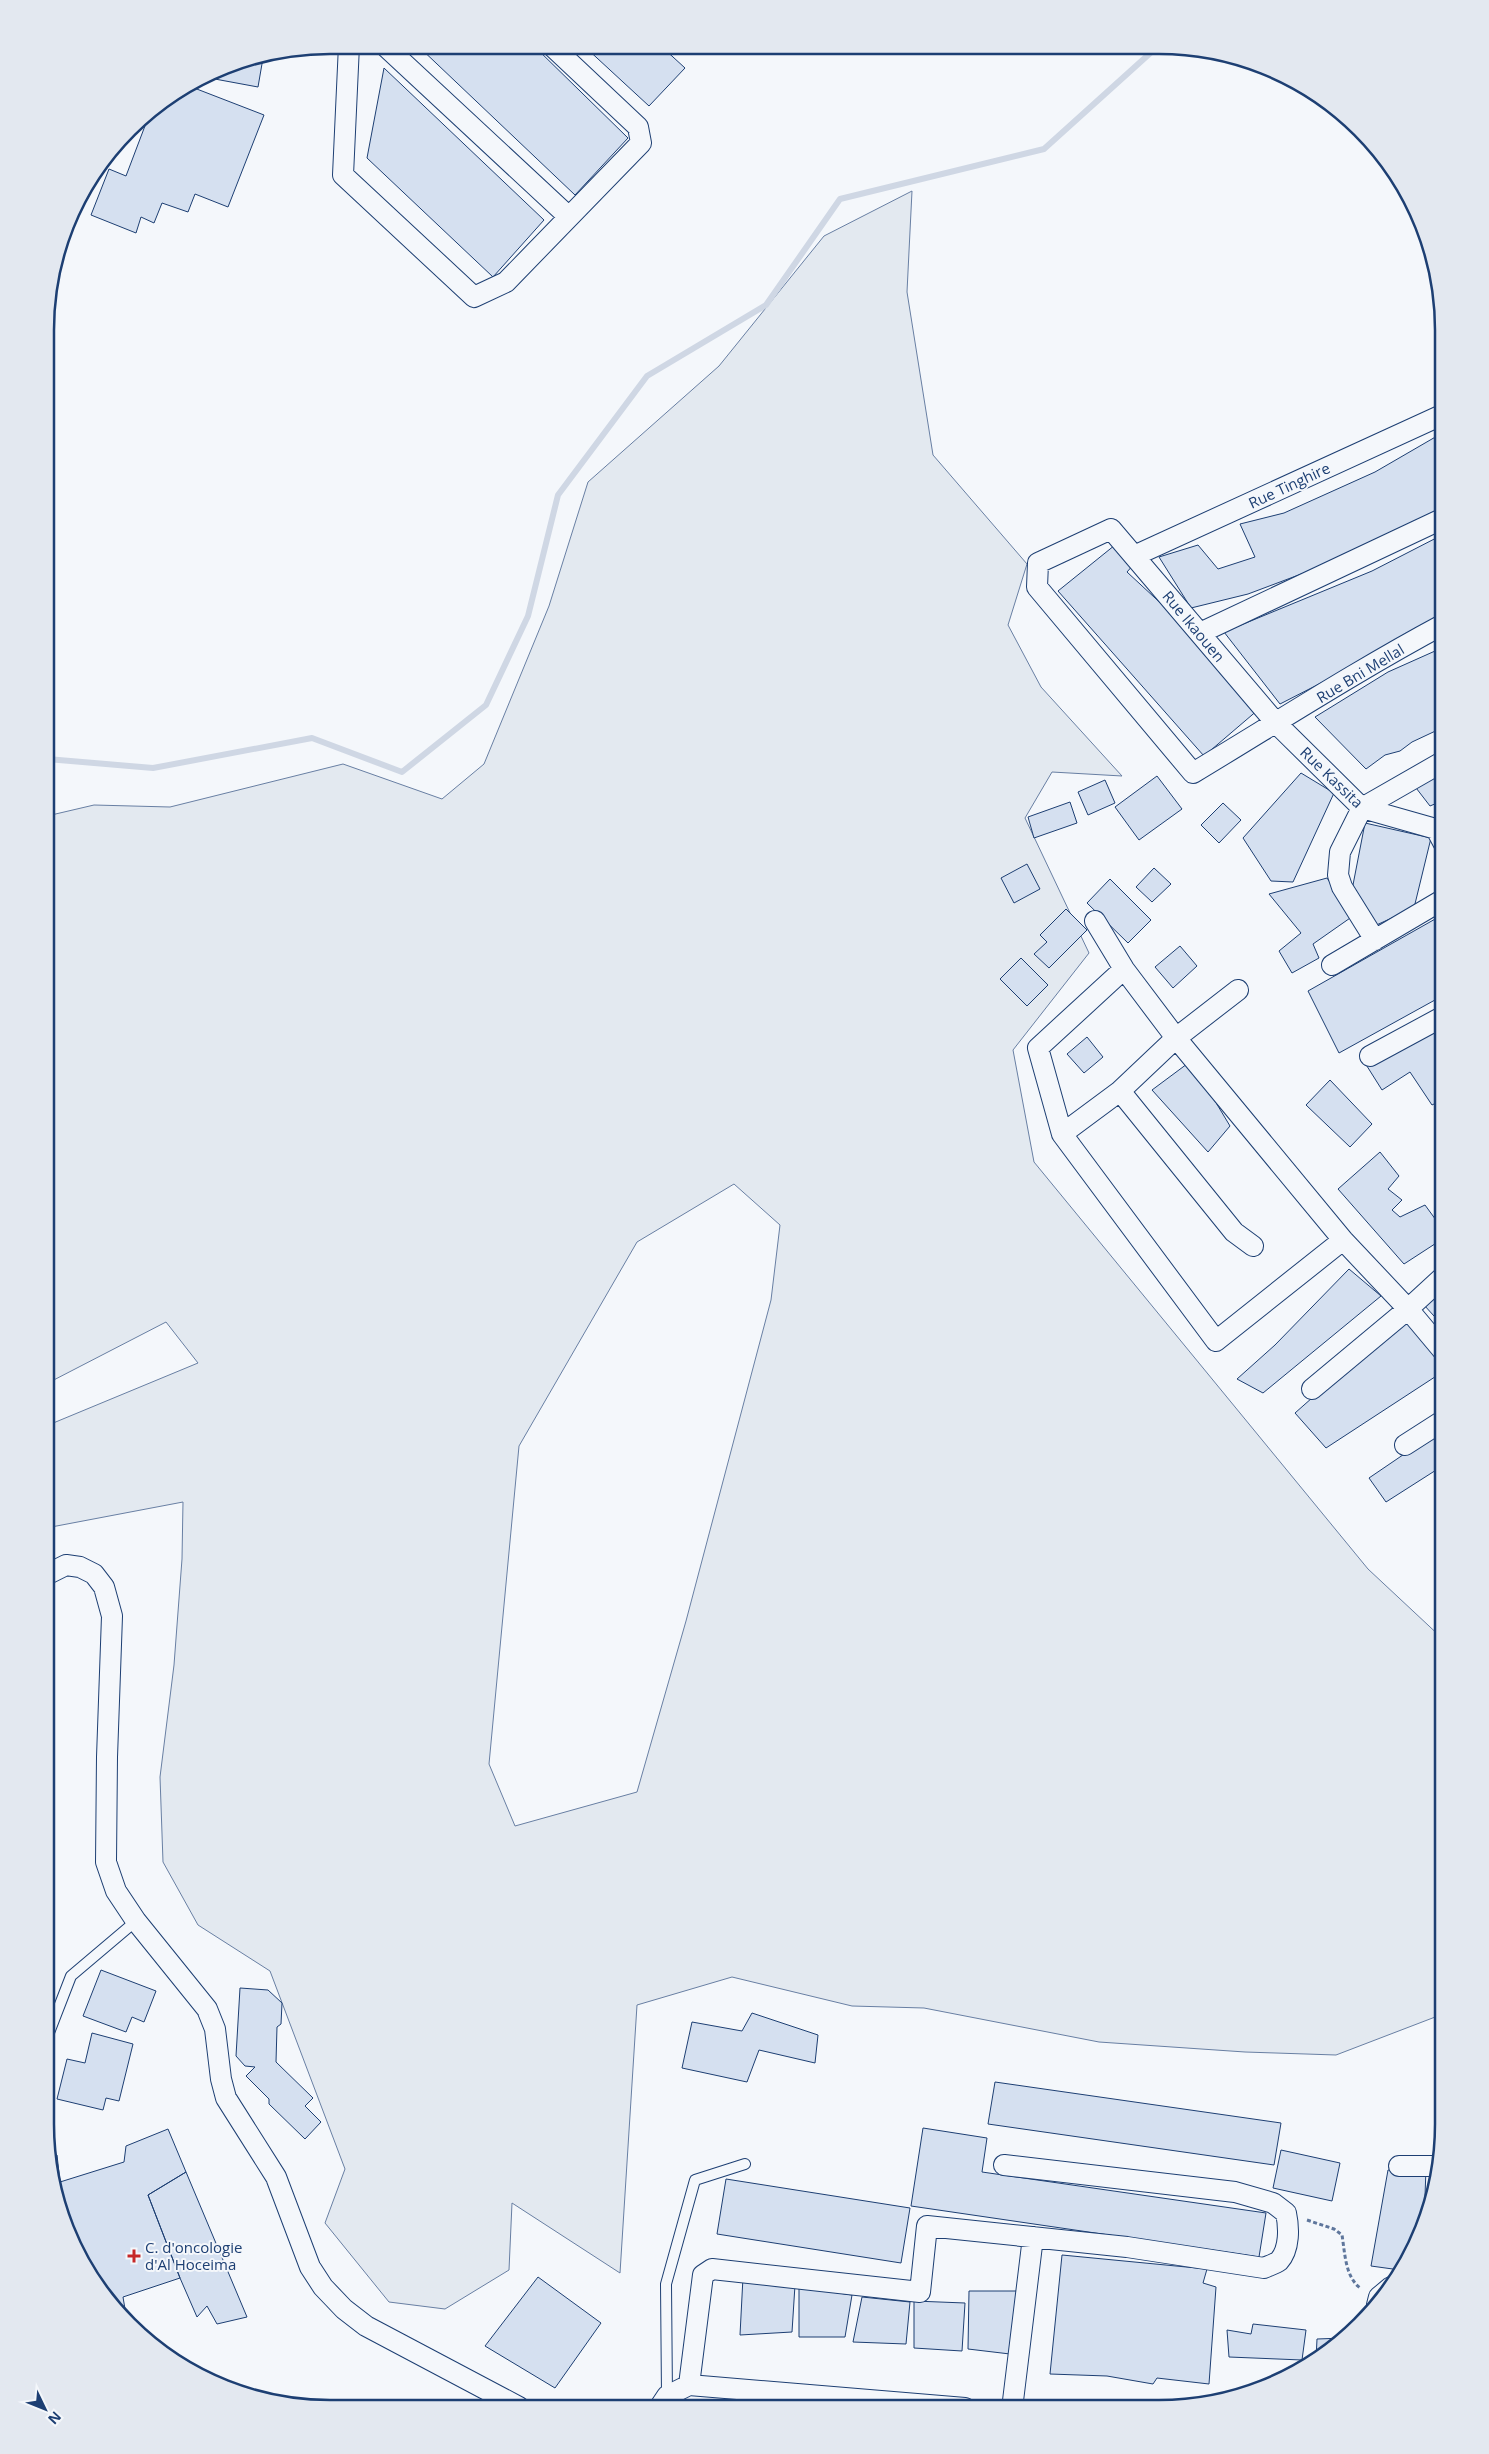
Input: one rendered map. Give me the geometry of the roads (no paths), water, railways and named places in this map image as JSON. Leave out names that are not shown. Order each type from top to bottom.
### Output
[{"type":"street","points":[[349,54],[342,176],[474,297],[506,282],[641,143],[638,127],[560,54]]},
{"type":"street","points":[[394,54],[569,217]]},
{"type":"street","name":"Rue Tinghire","points":[[1134,556],[1435,418]]},
{"type":"street","points":[[1200,633],[1435,522]]},
{"type":"street","name":"Rue Ikaouen","points":[[1111,529],[1276,723]]},
{"type":"street","name":"Rue Bni Mellal","points":[[1111,529],[1038,563],[1038,587],[1193,773],[1435,629]]},
{"type":"street","name":"Rue Kassita","points":[[1276,723],[1362,808],[1435,831]]},
{"type":"street","points":[[1375,940],[1346,893],[1338,875],[1340,852],[1362,808],[1435,766]]},
{"type":"street","points":[[1332,965],[1435,904]]},
{"type":"street","points":[[1095,921],[1124,969],[1176,1038],[1343,1240],[1408,1309],[1435,1341]]},
{"type":"street","points":[[1124,969],[1038,1048],[1062,1134],[1216,1341],[1343,1240]]},
{"type":"street","points":[[1062,1134],[1120,1091],[1176,1038],[1238,990]]},
{"type":"street","points":[[1370,1056],[1435,1021]]},
{"type":"street","points":[[1120,1091],[1234,1232],[1253,1246]]},
{"type":"street","points":[[1312,1389],[1435,1284]]},
{"type":"street","points":[[1405,1445],[1435,1426]]},
{"type":"street","points":[[54,1570],[66,1565],[80,1567],[94,1574],[104,1587],[112,1616],[107,1757],[106,1862],[116,1891],[136,1920],[207,2009],[215,2029],[221,2079],[226,2098],[276,2177],[310,2266],[323,2287],[344,2309],[366,2326],[506,2400]]},
{"type":"street","points":[[689,2385],[703,2275],[712,2269],[920,2292],[927,2226],[1127,2247],[1264,2268],[1278,2262],[1285,2249],[1289,2228],[1286,2213],[1273,2202],[1235,2192],[1004,2165]]},
{"type":"street","points":[[1399,2166],[1432,2166]]},
{"type":"street","points":[[1013,2400],[1033,2237]]},
{"type":"street","points":[[666,2400],[689,2385],[870,2400]]},
{"type":"lane","points":[[54,2020],[71,1976],[136,1920]]},
{"type":"lane","points":[[663,2400],[666,2284],[695,2180],[744,2164]]},
{"type":"waterway","points":[[54,760],[153,768],[312,738],[402,772],[486,705],[528,616],[558,495],[647,376],[766,305],[840,199],[1044,149],[1149,54]]},
{"type":"place","name":"C. d'oncologie d'Al Hoceima","points":[[134,2256]]}]
